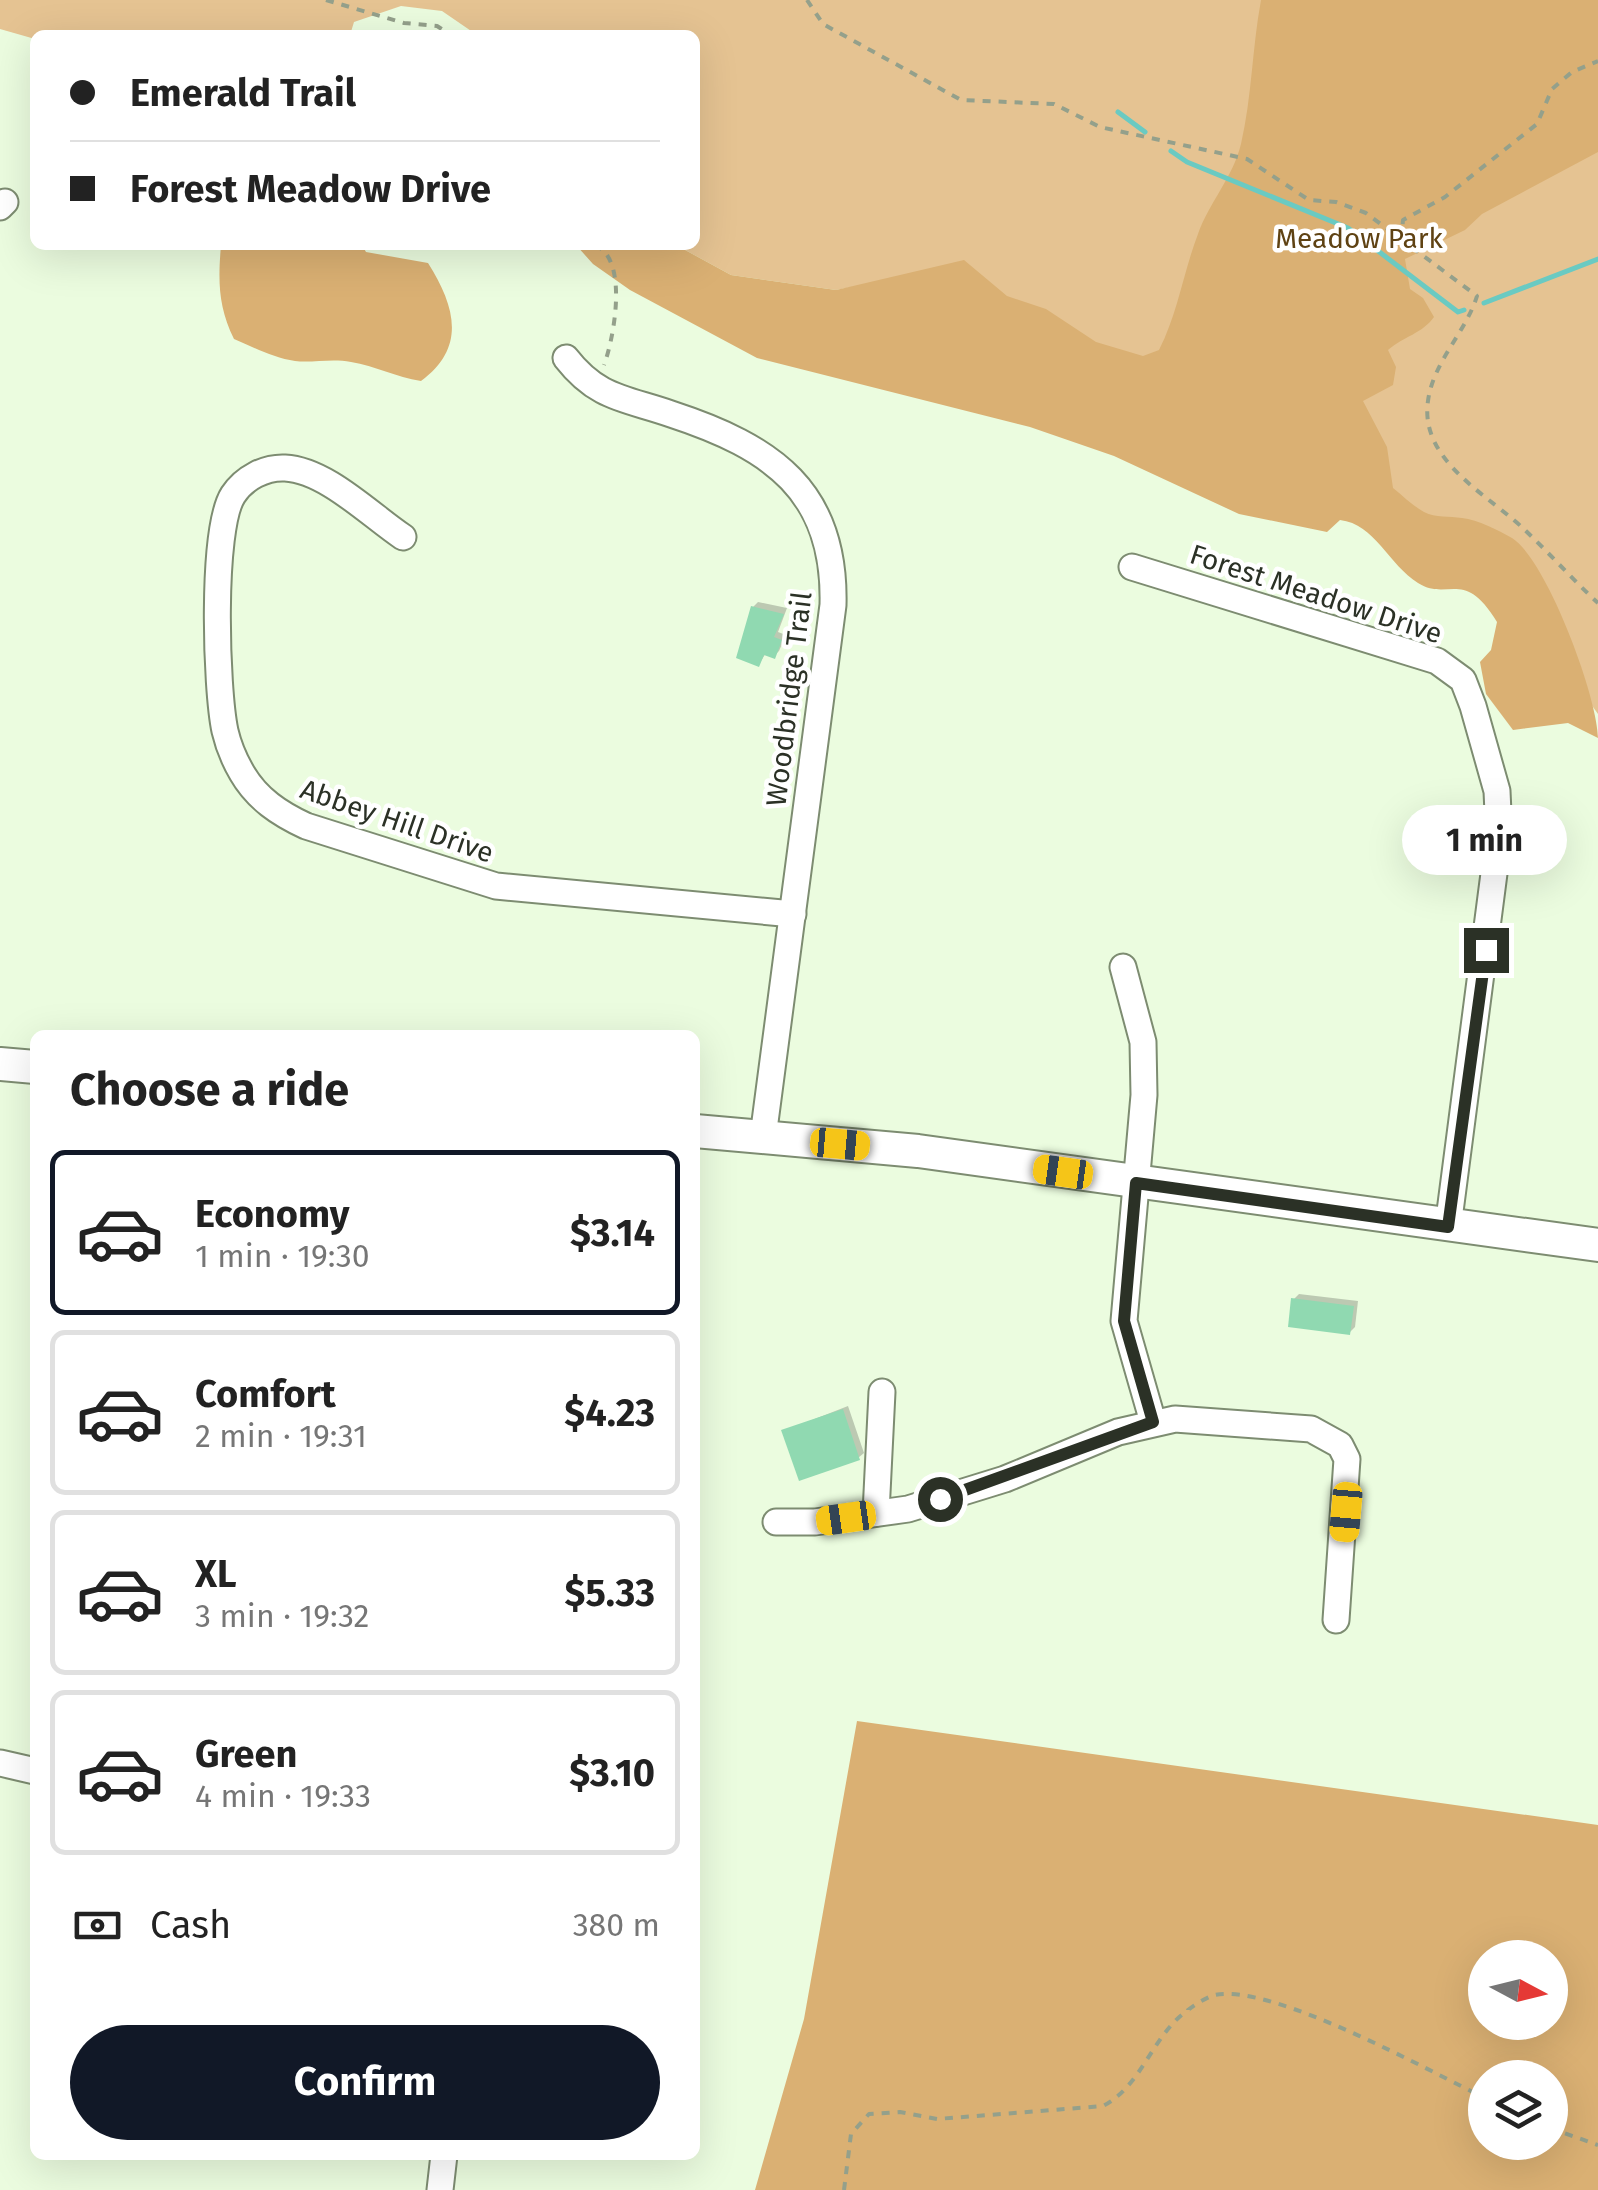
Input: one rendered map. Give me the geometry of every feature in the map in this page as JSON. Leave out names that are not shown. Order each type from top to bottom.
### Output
[{"type":"main road","points":[[0,1064],[30,1067]]},
{"type":"main road","points":[[700,1131],[918,1151],[1598,1245]]},
{"type":"street","points":[[566,358],[588,386]]},
{"type":"street","name":"Woodbridge Trail","points":[[588,386],[674,415],[765,454],[813,506],[827,538],[834,570],[833,605],[763,1137]]},
{"type":"street","name":"Abbey Hill Drive","points":[[403,537],[300,470],[280,467],[262,472],[244,481],[232,496],[220,558],[222,708],[234,755],[258,795],[280,814],[306,826],[496,886],[793,914]]},
{"type":"street","name":"Forest Meadow Drive","points":[[1132,567],[1420,656],[1463,680],[1488,748],[1500,835],[1448,1227]]},
{"type":"street","points":[[1123,966],[1142,1042],[1144,1094],[1124,1321],[1153,1422]]},
{"type":"street","points":[[876,1513],[882,1392]]},
{"type":"street","points":[[776,1522],[908,1508],[1005,1479],[1153,1422],[1204,1419],[1311,1429],[1340,1444],[1349,1476],[1336,1620]]},
{"type":"street","points":[[0,1763],[30,1770]]},
{"type":"street","points":[[440,2190],[443,2160]]},
{"type":"path","points":[[326,0],[443,30]]},
{"type":"path","points":[[806,0],[823,24],[961,100],[1054,104],[1100,127],[1247,159],[1285,180],[1309,200],[1336,202],[1366,212],[1477,296],[1470,321],[1440,366],[1428,401],[1430,427],[1460,478],[1526,531],[1598,603]]},
{"type":"path","points":[[1401,240],[1403,220],[1445,197],[1536,124],[1552,88],[1572,72],[1598,61]]},
{"type":"path","points":[[588,386],[602,371],[610,351],[616,298],[613,264],[600,250]]},
{"type":"path","points":[[844,2190],[851,2134],[870,2114],[900,2112],[936,2119],[1103,2106],[1121,2097],[1186,2010],[1215,1995],[1253,1998],[1298,2012],[1402,2053],[1468,2089]]},
{"type":"path","points":[[1568,2134],[1598,2145]]},
{"type":"green space","name":"Meadow Park","points":[[0,0],[1598,0],[1598,714],[1588,700],[1580,668],[1484,581],[894,279],[836,290],[731,275],[685,250],[700,250],[700,30],[470,30],[442,11],[401,6],[354,22],[352,30],[30,30],[30,38],[0,29]]},
{"type":"green space","points":[[1261,0],[1598,0],[1598,152],[1482,214],[1465,230],[1405,259],[1410,289],[1423,298],[1434,317],[1388,350],[1396,367],[1393,385],[1363,401],[1387,447],[1393,488],[1424,512],[1481,523],[1512,538],[1526,551],[1568,631],[1589,693],[1598,738],[1568,723],[1513,730],[1486,694],[1480,662],[1491,650],[1497,622],[1485,605],[1465,590],[1429,588],[1418,583],[1372,537],[1352,523],[1340,520],[1327,532],[1239,514],[1114,456],[1030,427],[757,358],[630,290],[593,264],[580,250],[685,250],[731,275],[836,290],[964,260],[1007,296],[1046,309],[1096,342],[1143,356],[1159,350],[1198,234],[1237,156],[1248,108]]},
{"type":"green space","points":[[221,250],[365,250],[428,263],[450,310],[451,340],[436,368],[421,381],[351,362],[287,360],[234,339],[220,293]]},
{"type":"green space","points":[[857,1721],[1598,1825],[1598,2190],[755,2190],[804,2019]]},
{"type":"building","points":[[751,606],[784,614],[774,637],[782,640],[775,659],[764,655],[759,667],[736,658]]},
{"type":"building","points":[[1291,1298],[1354,1306],[1350,1335],[1288,1327]]},
{"type":"building","points":[[843,1409],[860,1460],[799,1481],[781,1430]]},
{"type":"waterway","points":[[1118,112],[1145,132]]},
{"type":"waterway","points":[[1171,151],[1187,162],[1348,228],[1458,312],[1464,310]]},
{"type":"waterway","points":[[1484,303],[1598,259]]},
{"type":"route","points":[[940,1499],[1005,1479],[1118,1432],[1153,1422],[1124,1321],[1136,1183],[1448,1227],[1486,950]]}]
